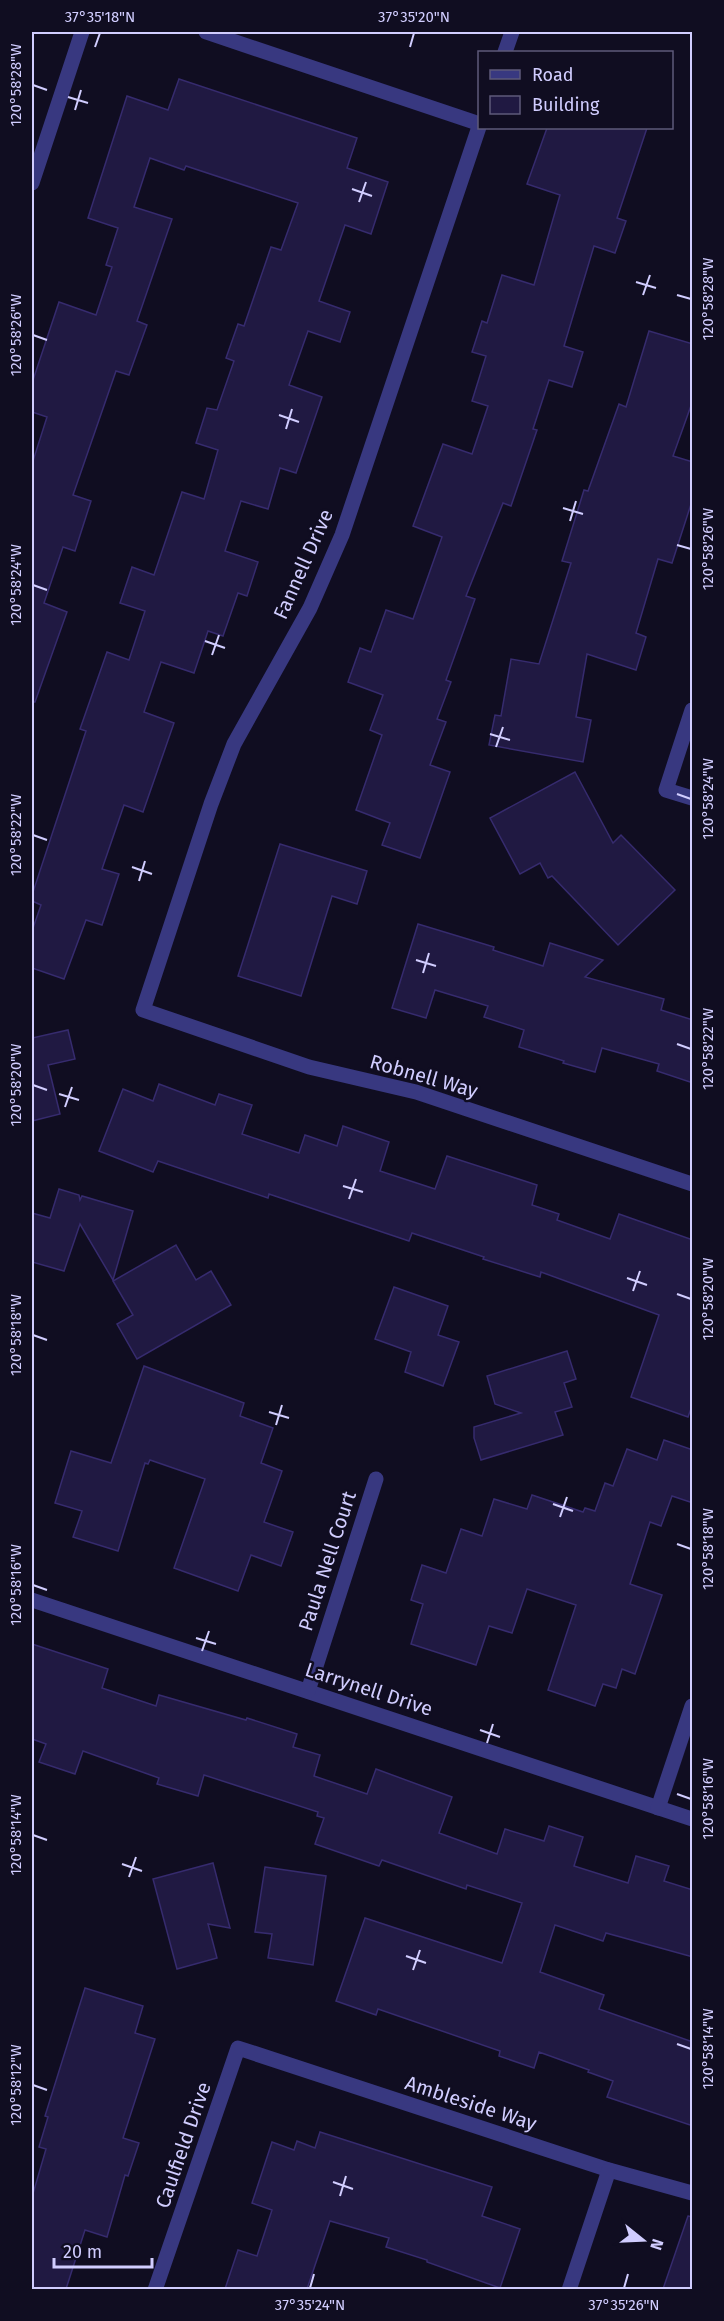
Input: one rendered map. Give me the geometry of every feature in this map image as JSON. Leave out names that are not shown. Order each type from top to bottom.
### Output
[{"type":"street","points":[[32,183],[82,32]]},
{"type":"street","points":[[206,32],[478,123]]},
{"type":"street","points":[[505,51],[512,32]]},
{"type":"street","name":"Fannell Drive","points":[[142,1010],[211,804],[234,744],[310,608],[342,535],[478,129]]},
{"type":"street","points":[[693,710],[666,790],[693,798]]},
{"type":"street","name":"Robnell Way","points":[[142,1010],[309,1067],[416,1092],[693,1184]]},
{"type":"street","name":"Paula Nell Court","points":[[308,1691],[376,1479]]},
{"type":"street","name":"Larrynell Drive","points":[[32,1600],[693,1819]]},
{"type":"street","points":[[658,1808],[693,1706]]},
{"type":"street","name":"Ambleside Way","points":[[238,2048],[609,2170],[693,2193]]},
{"type":"street","name":"Caulfield Drive","points":[[155,2289],[238,2048]]},
{"type":"street","points":[[569,2289],[609,2170]]},
{"type":"building","points":[[179,79],[357,138],[347,168],[388,182],[371,234],[345,225],[319,301],[350,312],[340,342],[308,331],[289,385],[322,397],[296,473],[280,468],[268,509],[241,501],[225,551],[258,562],[247,596],[238,593],[223,636],[208,631],[194,673],[161,662],[144,712],[174,723],[143,812],[124,805],[102,869],[119,874],[102,925],[86,920],[64,979],[32,968],[32,931],[41,905],[32,901],[32,895],[86,731],[80,729],[107,652],[129,660],[145,611],[120,603],[132,567],[154,575],[182,492],[204,499],[218,450],[196,443],[207,408],[217,410],[234,361],[226,358],[238,324],[244,326],[271,247],[281,250],[298,203],[186,166],[184,170],[150,158],[134,207],[172,219],[137,321],[147,325],[129,375],[116,371],[73,495],[91,501],[75,551],[63,547],[44,603],[67,612],[35,702],[32,702],[32,464],[47,417],[32,412],[32,383],[59,302],[96,315],[112,267],[106,265],[118,228],[88,218],[127,96],[168,110]]},
{"type":"building","points":[[547,129],[647,129],[617,218],[626,221],[615,253],[594,246],[564,346],[583,352],[572,387],[549,380],[533,429],[537,430],[511,506],[503,503],[466,596],[475,599],[446,680],[451,682],[437,719],[446,722],[430,765],[450,772],[420,858],[382,845],[390,823],[356,810],[382,735],[370,730],[383,695],[348,682],[360,648],[371,652],[386,610],[413,619],[442,537],[413,526],[443,444],[472,454],[488,406],[472,401],[486,356],[472,352],[482,321],[487,323],[502,275],[534,285],[560,195],[527,184]]},
{"type":"building","points":[[649,331],[693,344],[693,400],[673,456],[693,462],[693,498],[672,563],[658,559],[636,633],[646,637],[636,670],[587,654],[576,717],[591,720],[583,762],[489,745],[495,715],[501,716],[511,659],[539,664],[571,563],[562,561],[584,490],[588,491],[619,404],[626,407]]},
{"type":"building","points":[[575,772],[613,843],[621,835],[675,890],[618,945],[552,876],[548,878],[540,863],[520,874],[490,818]]},
{"type":"building","points":[[280,844],[367,871],[357,904],[332,896],[301,996],[238,976]]},
{"type":"building","points":[[418,924],[494,947],[493,950],[543,966],[550,943],[603,960],[585,977],[664,999],[661,1010],[693,1020],[693,1083],[657,1071],[659,1064],[602,1048],[595,1072],[563,1063],[564,1061],[519,1047],[524,1030],[484,1017],[488,1006],[435,990],[426,1018],[392,1008]]},
{"type":"building","points":[[68,1030],[75,1059],[48,1065],[60,1114],[32,1121],[32,1038]]},
{"type":"building","points":[[159,1084],[215,1105],[219,1094],[252,1105],[242,1134],[299,1153],[305,1135],[337,1146],[343,1126],[389,1142],[380,1171],[435,1189],[447,1156],[537,1185],[532,1205],[559,1214],[557,1220],[610,1239],[619,1214],[693,1240],[693,1403],[688,1417],[631,1397],[659,1315],[541,1272],[540,1277],[412,1233],[409,1241],[269,1194],[268,1198],[158,1161],[153,1172],[99,1151],[123,1089],[153,1101]]},
{"type":"building","points":[[59,1189],[79,1195],[80,1200],[82,1196],[133,1211],[113,1280],[80,1224],[64,1271],[32,1262],[32,1213],[50,1218]]},
{"type":"building","points":[[176,1245],[196,1280],[211,1271],[231,1305],[137,1359],[117,1324],[133,1315],[113,1281]]},
{"type":"building","points":[[394,1287],[448,1306],[438,1335],[459,1342],[443,1386],[405,1372],[411,1352],[375,1339]]},
{"type":"building","points":[[567,1351],[576,1379],[564,1383],[572,1407],[555,1412],[563,1435],[481,1460],[474,1438],[474,1427],[521,1413],[495,1404],[487,1376]]},
{"type":"building","points":[[144,1366],[244,1403],[240,1416],[273,1428],[261,1463],[282,1471],[264,1522],[293,1532],[281,1566],[251,1555],[238,1591],[174,1568],[205,1479],[150,1460],[148,1464],[145,1463],[118,1551],[73,1537],[82,1511],[55,1503],[71,1451],[111,1463]]},
{"type":"building","points":[[664,1440],[693,1450],[693,1503],[672,1496],[661,1526],[650,1522],[630,1584],[662,1595],[635,1674],[622,1669],[616,1688],[603,1684],[595,1706],[548,1690],[576,1605],[527,1589],[512,1633],[489,1626],[476,1665],[411,1644],[423,1604],[411,1600],[422,1565],[446,1573],[461,1529],[482,1536],[494,1499],[527,1509],[532,1495],[583,1512],[585,1508],[595,1511],[605,1483],[613,1486],[627,1449],[657,1460]]},
{"type":"building","points":[[32,1644],[108,1669],[102,1688],[156,1706],[159,1695],[297,1734],[293,1747],[320,1755],[314,1776],[367,1794],[376,1769],[452,1797],[439,1833],[497,1854],[505,1829],[544,1841],[549,1826],[583,1837],[574,1866],[628,1883],[636,1856],[669,1866],[664,1881],[693,1890],[693,1957],[606,1933],[603,1941],[555,1925],[540,1972],[604,1995],[599,2009],[693,2042],[693,2126],[607,2097],[613,2081],[539,2052],[534,2068],[499,2056],[500,2051],[378,2009],[376,2015],[336,2001],[365,1918],[502,1963],[522,1903],[467,1885],[466,1889],[382,1860],[379,1866],[315,1844],[324,1818],[317,1816],[318,1812],[204,1775],[198,1796],[157,1784],[159,1778],[83,1751],[75,1774],[39,1762],[46,1744],[32,1739]]},
{"type":"building","points":[[213,1863],[230,1928],[208,1924],[217,1958],[177,1969],[153,1879]]},
{"type":"building","points":[[265,1867],[326,1876],[313,1965],[268,1958],[272,1934],[255,1932]]},
{"type":"building","points":[[85,1988],[143,2006],[135,2033],[155,2039],[123,2138],[139,2143],[128,2176],[125,2175],[107,2237],[85,2230],[66,2289],[32,2289],[32,2197],[46,2149],[39,2147],[48,2117],[45,2116]]},
{"type":"building","points":[[320,2132],[492,2187],[482,2216],[520,2229],[500,2288],[386,2247],[389,2238],[330,2221],[307,2289],[225,2289],[238,2250],[257,2256],[272,2210],[252,2203],[272,2142],[294,2150],[297,2141],[315,2148]]},
{"type":"building","points":[[688,2216],[693,2217],[693,2289],[663,2289]]}]
